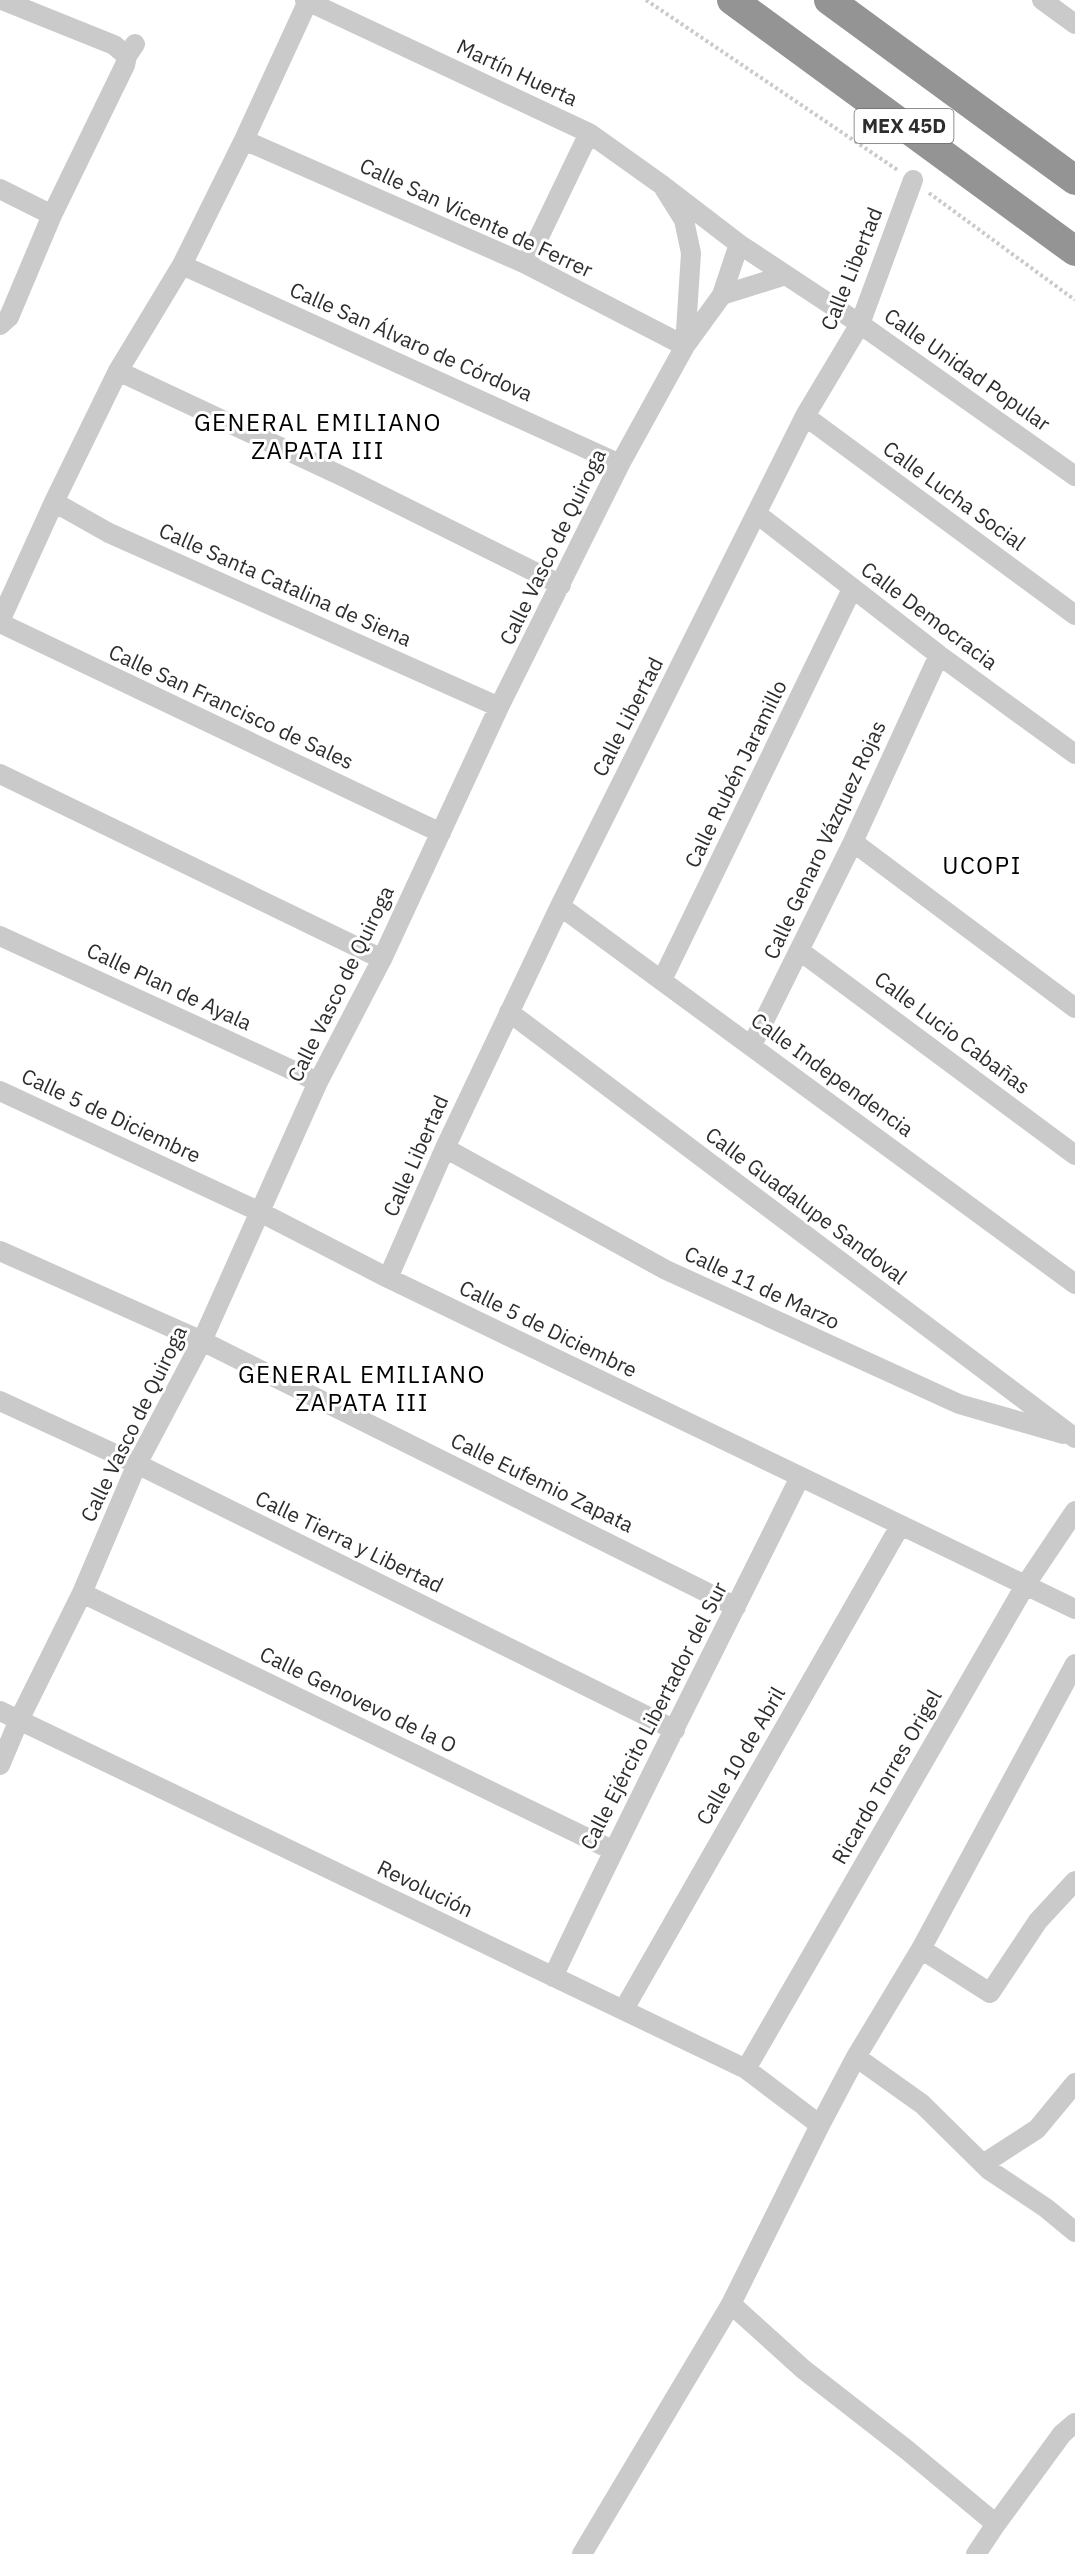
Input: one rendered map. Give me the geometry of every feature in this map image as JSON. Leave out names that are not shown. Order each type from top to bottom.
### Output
[{"type":"highway","name":"MEX 45D","points":[[732,0],[1075,251]]},
{"type":"highway","name":"MEX 45D","points":[[829,0],[1075,180]]},
{"type":"street","points":[[1042,0],[1075,24]]},
{"type":"street","points":[[0,622],[54,502],[118,371],[182,265],[244,140],[306,1]]},
{"type":"street","name":"Martín Huerta","points":[[306,1],[589,133],[662,184],[684,220]]},
{"type":"street","points":[[0,326],[9,317],[52,215],[131,50],[3,2]]},
{"type":"street","points":[[526,264],[589,133]]},
{"type":"street","name":"Calle San Vicente de Ferrer","points":[[244,140],[526,264],[685,346]]},
{"type":"street","name":"Calle Libertad","points":[[388,1278],[445,1148],[560,906],[805,416],[860,324],[912,180]]},
{"type":"street","name":"Calle Unidad Popular","points":[[662,184],[739,244],[860,324],[1075,476]]},
{"type":"street","points":[[0,189],[52,215]]},
{"type":"street","name":"Calle Vasco de Quiroga","points":[[0,1765],[19,1720],[82,1593],[136,1464],[202,1341],[318,1082],[382,959],[499,707],[620,464],[685,346],[691,253],[684,220]]},
{"type":"street","points":[[685,346],[722,295],[739,244]]},
{"type":"street","name":"Calle San Álvaro de Córdova","points":[[182,265],[620,464]]},
{"type":"street","points":[[722,295],[786,275]]},
{"type":"street","points":[[118,371],[348,479],[561,585]]},
{"type":"street","name":"Calle Lucha Social","points":[[805,416],[1075,615]]},
{"type":"street","name":"Calle Santa Catalina de Siena","points":[[54,502],[109,533],[499,707]]},
{"type":"street","name":"Calle Democracia","points":[[757,514],[939,655],[1075,754]]},
{"type":"street","name":"Calle Rubén Jaramillo","points":[[662,980],[852,589]]},
{"type":"street","name":"Calle San Francisco de Sales","points":[[0,622],[441,833]]},
{"type":"street","name":"Calle Genaro Vázquez Rojas","points":[[752,1045],[800,951],[939,655]]},
{"type":"street","points":[[0,774],[382,959]]},
{"type":"street","points":[[852,842],[1075,1008]]},
{"type":"street","name":"Calle Independencia","points":[[560,906],[1075,1284]]},
{"type":"street","name":"Calle Plan de Ayala","points":[[0,936],[318,1082]]},
{"type":"street","name":"Calle Lucio Cabañas","points":[[800,951],[1075,1155]]},
{"type":"street","name":"Calle Guadalupe Sandoval","points":[[509,1012],[1075,1437]]},
{"type":"street","name":"Calle 5 de Diciembre","points":[[0,1091],[260,1212],[388,1278],[1075,1609]]},
{"type":"street","name":"Calle 11 de Marzo","points":[[445,1148],[666,1270],[959,1404],[1075,1437]]},
{"type":"street","name":"Calle Eufemio Zapata","points":[[0,1251],[202,1341],[736,1607]]},
{"type":"street","name":"Calle Tierra y Libertad","points":[[0,1401],[136,1464],[675,1730]]},
{"type":"street","name":"Calle Ejército Libertador del Sur","points":[[552,1977],[612,1850],[675,1730],[800,1477]]},
{"type":"street","name":"Ricardo Torres Origel","points":[[746,2069],[1026,1584],[1075,1511]]},
{"type":"street","name":"Calle 10 de Abril","points":[[624,2009],[900,1526]]},
{"type":"street","name":"Calle Genovevo de la O","points":[[82,1593],[612,1850]]},
{"type":"street","points":[[582,2554],[731,2304],[856,2057],[921,1949],[1075,1664]]},
{"type":"street","name":"Revolución","points":[[0,1711],[746,2069],[820,2125]]},
{"type":"street","points":[[921,1949],[990,1993],[1038,1921],[1075,1881]]},
{"type":"street","points":[[856,2057],[922,2104],[983,2164],[1046,2208],[1075,2232]]},
{"type":"street","points":[[983,2164],[1037,2129],[1075,2084]]},
{"type":"street","points":[[731,2304],[803,2369],[996,2524]]},
{"type":"street","points":[[976,2554],[1062,2434],[1075,2423]]},
{"type":"path","points":[[646,0],[912,180],[1075,300]]},
{"type":"district","name":"GENERAL EMILIANO ZAPATA III","points":[[318,437]]},
{"type":"district","name":"UCOPI","points":[[982,866]]},
{"type":"district","name":"GENERAL EMILIANO ZAPATA III","points":[[362,1389]]}]
